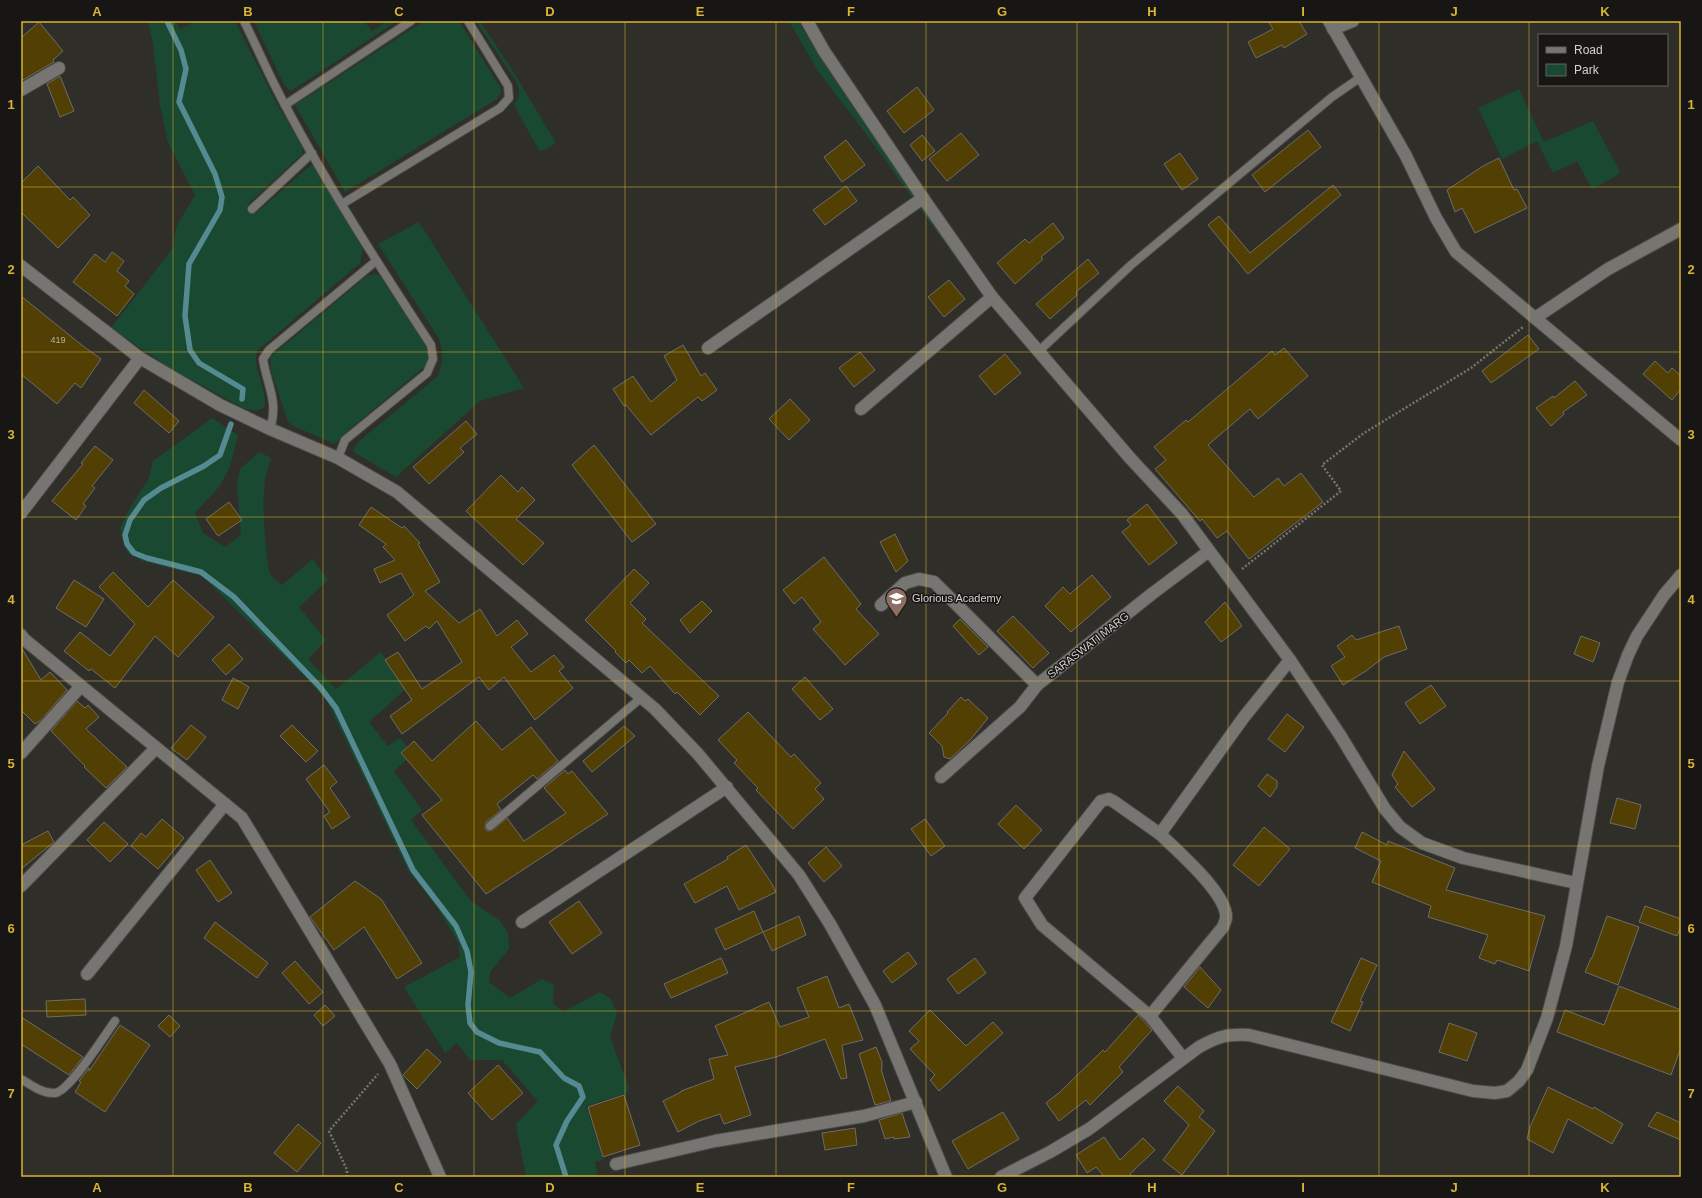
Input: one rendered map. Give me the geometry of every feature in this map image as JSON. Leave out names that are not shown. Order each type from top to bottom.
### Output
[{"type":"street","points":[[807,21],[824,51],[992,297],[1040,350],[1130,458],[1182,514],[1290,660],[1340,735],[1385,809],[1400,826],[1422,843],[1463,858],[1576,883]]},
{"type":"street","points":[[1353,21],[1331,25],[1406,156],[1436,218],[1456,252],[1681,440]]},
{"type":"street","points":[[21,90],[58,68]]},
{"type":"street","points":[[708,348],[923,198]]},
{"type":"street","points":[[1535,318],[1608,269],[1681,229]]},
{"type":"street","points":[[21,266],[140,358],[220,405],[270,429],[338,458],[397,492],[655,709],[727,787],[798,875],[830,924],[875,1005],[946,1177]]},
{"type":"street","points":[[861,409],[992,297]]},
{"type":"street","points":[[21,513],[140,358]]},
{"type":"street","name":"SARASWATI MARG","points":[[881,605],[905,583],[919,579],[934,582],[1037,685],[1153,593],[1209,551]]},
{"type":"street","points":[[1001,1177],[1050,1152],[1089,1129],[1183,1058],[1214,1039],[1230,1034],[1248,1035],[1473,1091],[1494,1093],[1506,1091],[1519,1081],[1527,1070],[1547,1018],[1566,946],[1598,766],[1618,682],[1637,636],[1664,595],[1681,575]]},
{"type":"street","points":[[21,635],[80,686],[242,818],[388,1062],[440,1177]]},
{"type":"street","points":[[1160,834],[1244,717],[1290,660]]},
{"type":"street","points":[[941,777],[1020,707],[1037,685]]},
{"type":"street","points":[[21,753],[80,686]]},
{"type":"street","points":[[21,886],[156,748]]},
{"type":"street","points":[[522,922],[727,787]]},
{"type":"street","points":[[1150,1016],[1223,927],[1226,918],[1222,903],[1203,875],[1160,834],[1114,801],[1108,799],[1102,801],[1025,898],[1042,925],[1150,1016],[1183,1058]]},
{"type":"street","points":[[87,974],[225,804]]},
{"type":"street","points":[[616,1164],[715,1141],[864,1116],[916,1102]]},
{"type":"lane","points":[[244,21],[285,105],[312,153],[376,261],[431,345],[433,359],[427,373],[345,440],[338,458]]},
{"type":"lane","points":[[285,105],[411,21]]},
{"type":"lane","points":[[342,204],[500,108],[509,98],[508,86],[468,21]]},
{"type":"lane","points":[[1040,350],[1131,265],[1332,97],[1361,77]]},
{"type":"lane","points":[[252,209],[312,153]]},
{"type":"lane","points":[[270,429],[274,417],[273,399],[263,359],[270,350],[376,261]]},
{"type":"lane","points":[[490,826],[641,698]]},
{"type":"lane","points":[[21,1079],[43,1092],[56,1093],[64,1089],[74,1079],[115,1021]]},
{"type":"path","points":[[1230,578],[1341,491],[1322,464],[1364,433],[1471,368],[1535,318]]},
{"type":"path","points":[[347,1177],[347,1170],[328,1131],[388,1062]]},
{"type":"green space","points":[[148,21],[176,21],[180,29],[197,21],[235,21],[278,106],[303,148],[302,154],[248,204],[256,213],[311,165],[315,167],[363,249],[360,263],[257,351],[256,364],[265,398],[265,406],[257,410],[252,411],[243,408],[170,368],[111,328],[173,248],[176,227],[195,195],[168,143],[160,105],[153,43]]},
{"type":"green space","points":[[254,21],[364,21],[372,31],[387,21],[397,21],[291,91],[284,85]]},
{"type":"green space","points":[[424,21],[459,21],[500,87],[501,93],[497,99],[345,192],[295,105]]},
{"type":"green space","points":[[476,21],[480,21],[513,71],[556,143],[540,152],[514,105],[519,94],[517,83]]},
{"type":"green space","points":[[789,21],[798,21],[837,84],[965,265],[963,268],[861,127],[818,71]]},
{"type":"green space","points":[[1519,89],[1544,142],[1593,121],[1620,172],[1616,176],[1592,189],[1577,161],[1553,173],[1537,141],[1502,159],[1478,108]]},
{"type":"green space","points":[[419,222],[524,388],[480,401],[396,477],[355,453],[353,450],[358,442],[438,376],[440,371],[442,349],[439,339],[378,244]]},
{"type":"green space","points":[[375,274],[380,276],[423,342],[428,358],[424,367],[345,433],[335,444],[293,426],[288,422],[271,370],[270,357],[367,276]]},
{"type":"green space","points":[[212,418],[238,435],[230,467],[219,487],[195,513],[203,533],[225,547],[241,535],[237,485],[240,469],[259,452],[271,458],[267,472],[264,500],[264,529],[269,572],[274,579],[282,585],[313,559],[328,580],[299,607],[326,640],[308,659],[336,689],[381,652],[407,688],[369,722],[388,746],[400,738],[413,754],[394,771],[422,810],[411,820],[471,901],[499,920],[508,933],[509,949],[490,972],[489,982],[510,998],[542,979],[554,985],[553,1003],[563,1012],[600,992],[610,998],[617,1013],[610,1037],[629,1088],[627,1093],[586,1106],[603,1160],[595,1162],[598,1177],[526,1177],[516,1124],[538,1101],[502,1060],[470,1060],[457,1043],[445,1053],[404,987],[460,957],[458,942],[437,907],[408,870],[327,701],[308,680],[202,576],[142,561],[128,553],[122,539],[120,528],[131,506],[149,478],[153,461]]},
{"type":"building","points":[[1268,21],[1299,21],[1307,34],[1284,48],[1282,45],[1256,58],[1248,42],[1273,29]]},
{"type":"building","points":[[39,22],[63,51],[53,60],[54,62],[21,81],[21,38]]},
{"type":"building","points":[[60,76],[74,111],[60,117],[47,84]]},
{"type":"building","points":[[917,87],[934,110],[904,133],[887,111]]},
{"type":"building","points":[[1308,130],[1321,147],[1265,192],[1252,175]]},
{"type":"building","points":[[961,133],[979,155],[947,181],[929,159]]},
{"type":"building","points":[[922,135],[935,151],[922,161],[910,145]]},
{"type":"building","points":[[846,140],[865,165],[842,182],[824,157]]},
{"type":"building","points":[[1180,153],[1198,179],[1182,190],[1164,164]]},
{"type":"building","points":[[1499,158],[1514,190],[1517,189],[1527,208],[1475,233],[1462,208],[1455,212],[1447,190],[1483,166]]},
{"type":"building","points":[[38,166],[70,200],[73,197],[90,215],[58,248],[21,212],[21,183]]},
{"type":"building","points":[[1333,185],[1341,195],[1248,274],[1208,225],[1219,216],[1250,253]]},
{"type":"building","points":[[846,186],[857,201],[825,225],[813,210]]},
{"type":"building","points":[[1053,223],[1064,238],[1041,257],[1043,259],[1015,284],[997,263],[1025,239],[1029,243]]},
{"type":"building","points":[[112,252],[124,261],[117,271],[129,281],[125,286],[134,294],[117,316],[73,282],[95,254],[105,262]]},
{"type":"building","points":[[1088,259],[1099,273],[1076,292],[1077,295],[1050,319],[1036,304]]},
{"type":"building","points":[[949,280],[965,299],[944,317],[928,297]]},
{"type":"building","points":[[21,296],[101,359],[81,388],[75,383],[57,404],[21,374]]},
{"type":"building","points":[[1528,335],[1539,349],[1491,383],[1482,371]]},
{"type":"building","points":[[683,345],[701,376],[705,373],[717,390],[702,401],[698,397],[651,435],[626,405],[624,406],[613,389],[633,376],[651,402],[677,380],[664,356]]},
{"type":"building","points":[[1284,348],[1308,376],[1258,419],[1250,409],[1208,445],[1254,497],[1278,478],[1284,486],[1301,473],[1323,502],[1249,559],[1227,531],[1217,538],[1202,519],[1200,521],[1155,469],[1166,460],[1154,447],[1186,420],[1188,422],[1272,351],[1275,355]]},
{"type":"building","points":[[860,352],[875,370],[854,387],[839,368]]},
{"type":"building","points":[[1005,354],[1021,373],[995,395],[979,376]]},
{"type":"building","points":[[1655,361],[1668,373],[1672,368],[1681,376],[1681,389],[1672,400],[1643,374]]},
{"type":"building","points":[[1575,381],[1587,395],[1563,412],[1564,414],[1551,426],[1536,408],[1553,396],[1554,398]]},
{"type":"building","points":[[144,390],[179,421],[169,433],[134,403]]},
{"type":"building","points":[[790,399],[810,420],[789,440],[769,419]]},
{"type":"building","points":[[466,421],[477,434],[460,448],[464,452],[429,484],[413,467]]},
{"type":"building","points":[[594,445],[656,524],[632,542],[572,465]]},
{"type":"building","points":[[95,446],[113,460],[92,486],[95,488],[83,504],[86,506],[76,520],[52,501],[83,464],[81,463]]},
{"type":"building","points":[[501,475],[518,492],[522,487],[535,500],[516,519],[544,543],[523,565],[466,511]]},
{"type":"building","points":[[229,502],[242,520],[218,536],[206,519]]},
{"type":"building","points":[[1147,504],[1177,543],[1149,565],[1122,532],[1131,525],[1127,520]]},
{"type":"building","points":[[371,507],[402,528],[404,526],[420,543],[418,544],[440,582],[425,591],[459,623],[480,609],[497,636],[517,620],[528,634],[511,647],[531,672],[554,655],[564,667],[559,671],[573,688],[535,720],[504,677],[489,690],[479,677],[402,734],[390,716],[412,700],[385,660],[398,652],[422,689],[462,662],[437,621],[429,629],[426,626],[405,641],[387,615],[414,595],[401,573],[380,583],[374,569],[395,560],[383,547],[386,544],[359,525]]},
{"type":"building","points":[[895,534],[908,561],[896,572],[880,542]]},
{"type":"building","points":[[824,557],[861,604],[856,609],[879,634],[845,665],[813,629],[821,622],[802,597],[794,604],[783,590]]},
{"type":"building","points":[[634,569],[649,583],[630,603],[646,619],[642,623],[719,696],[700,715],[677,692],[675,694],[650,666],[642,673],[629,660],[626,663],[585,620]]},
{"type":"building","points":[[113,572],[148,607],[173,580],[214,617],[178,657],[155,636],[115,688],[91,669],[89,671],[64,651],[80,632],[110,656],[135,624],[99,587]]},
{"type":"building","points":[[1092,575],[1111,597],[1071,632],[1045,606],[1063,587],[1070,594]]},
{"type":"building","points":[[74,580],[104,599],[86,627],[56,608]]},
{"type":"building","points":[[702,601],[712,611],[690,633],[680,620]]},
{"type":"building","points":[[1225,602],[1242,626],[1221,642],[1205,622]]},
{"type":"building","points":[[1013,616],[1049,653],[1033,668],[997,631]]},
{"type":"building","points":[[960,619],[988,647],[979,655],[953,626]]},
{"type":"building","points":[[1399,626],[1407,649],[1384,657],[1366,671],[1343,685],[1331,666],[1345,657],[1337,646],[1352,635],[1356,640]]},
{"type":"building","points":[[1581,636],[1600,643],[1593,662],[1574,654]]},
{"type":"building","points":[[229,644],[243,659],[226,675],[212,660]]},
{"type":"building","points":[[21,647],[41,680],[50,672],[67,690],[41,720],[35,724],[21,710]]},
{"type":"building","points":[[805,677],[833,709],[820,720],[792,689]]},
{"type":"building","points":[[233,678],[249,687],[238,709],[222,700]]},
{"type":"building","points":[[1431,685],[1446,706],[1420,724],[1405,703]]},
{"type":"building","points":[[961,697],[965,701],[968,699],[988,718],[971,739],[950,759],[944,757],[942,746],[929,733]]},
{"type":"building","points":[[77,701],[85,708],[88,705],[99,717],[86,729],[127,767],[106,788],[84,767],[85,766],[51,731]]},
{"type":"building","points":[[748,712],[791,757],[794,754],[821,783],[815,789],[824,799],[793,829],[756,790],[758,788],[734,763],[737,760],[718,740]]},
{"type":"building","points":[[1287,714],[1304,727],[1285,752],[1268,739]]},
{"type":"building","points":[[476,721],[502,750],[531,727],[558,761],[537,779],[533,775],[497,804],[501,810],[486,822],[486,830],[493,830],[507,818],[524,841],[566,813],[544,788],[565,770],[568,774],[572,771],[608,814],[486,894],[422,815],[442,800],[401,753],[414,741],[432,761]]},
{"type":"building","points":[[191,725],[206,737],[187,760],[171,748]]},
{"type":"building","points":[[292,725],[318,751],[306,762],[280,736]]},
{"type":"building","points":[[624,726],[635,736],[592,772],[583,761]]},
{"type":"building","points":[[1404,751],[1435,789],[1412,807],[1395,787],[1398,784],[1392,775]]},
{"type":"building","points":[[324,765],[337,782],[330,788],[350,817],[332,829],[324,816],[330,812],[306,779]]},
{"type":"building","points":[[1267,774],[1277,781],[1277,787],[1270,797],[1258,786]]},
{"type":"building","points":[[1617,798],[1641,805],[1635,829],[1610,823]]},
{"type":"building","points":[[1016,805],[1042,830],[1024,849],[998,824]]},
{"type":"building","points":[[162,819],[184,838],[158,869],[131,846],[141,833],[146,837]]},
{"type":"building","points":[[925,819],[945,846],[931,856],[911,829]]},
{"type":"building","points":[[104,822],[128,844],[110,862],[87,840]]},
{"type":"building","points":[[1264,827],[1290,849],[1259,886],[1233,865]]},
{"type":"building","points":[[48,831],[54,842],[21,869],[21,845]]},
{"type":"building","points":[[1362,832],[1387,845],[1388,841],[1455,868],[1446,890],[1545,916],[1529,971],[1497,960],[1495,964],[1479,958],[1488,935],[1428,917],[1431,906],[1372,882],[1381,861],[1355,848]]},
{"type":"building","points":[[746,845],[776,892],[739,910],[727,886],[695,903],[684,884],[728,859],[727,857]]},
{"type":"building","points":[[826,847],[842,866],[824,882],[808,863]]},
{"type":"building","points":[[210,860],[232,893],[218,902],[196,870]]},
{"type":"building","points":[[355,881],[381,899],[422,963],[397,979],[364,927],[334,950],[310,917]]},
{"type":"building","points":[[579,901],[602,933],[572,954],[549,922]]},
{"type":"building","points":[[1645,906],[1681,919],[1681,926],[1677,936],[1639,922]]},
{"type":"building","points":[[754,911],[763,932],[725,950],[715,929]]},
{"type":"building","points":[[799,916],[806,935],[772,951],[763,932]]},
{"type":"building","points":[[1607,916],[1639,927],[1618,985],[1585,972],[1592,958]]},
{"type":"building","points":[[215,922],[268,963],[257,978],[204,938]]},
{"type":"building","points":[[908,952],[917,964],[892,983],[883,971]]},
{"type":"building","points":[[721,958],[728,973],[671,998],[664,984]]},
{"type":"building","points":[[975,958],[986,973],[958,994],[947,979]]},
{"type":"building","points":[[1361,958],[1377,965],[1360,1001],[1363,1002],[1350,1031],[1331,1022]]},
{"type":"building","points":[[295,961],[323,992],[309,1004],[282,973]]},
{"type":"building","points":[[1200,967],[1221,990],[1208,1008],[1184,987]]},
{"type":"building","points":[[827,976],[839,1008],[849,1004],[863,1040],[842,1045],[847,1078],[841,1079],[825,1039],[776,1057],[735,1067],[751,1115],[724,1124],[720,1114],[699,1121],[678,1132],[663,1101],[681,1091],[714,1079],[709,1059],[728,1055],[715,1026],[769,1002],[780,1027],[809,1017],[797,988]]},
{"type":"building","points":[[1619,986],[1681,1010],[1681,1047],[1671,1075],[1557,1032],[1565,1010],[1604,1025]]},
{"type":"building","points":[[85,999],[86,1015],[47,1017],[46,1001]]},
{"type":"building","points":[[325,1005],[335,1016],[323,1026],[314,1015]]},
{"type":"building","points":[[930,1010],[966,1046],[993,1022],[1003,1033],[939,1091],[930,1080],[935,1075],[910,1049],[919,1041],[909,1031]]},
{"type":"building","points":[[169,1015],[180,1026],[170,1037],[158,1026]]},
{"type":"building","points":[[1138,1015],[1152,1030],[1119,1067],[1123,1072],[1090,1105],[1086,1100],[1059,1121],[1046,1103],[1060,1092],[1103,1050],[1105,1052]]},
{"type":"building","points":[[21,1017],[83,1057],[69,1075],[21,1044]]},
{"type":"building","points":[[1449,1023],[1477,1033],[1467,1061],[1439,1052]]},
{"type":"building","points":[[120,1025],[150,1045],[105,1112],[75,1092],[81,1082],[79,1081],[89,1068],[89,1071]]},
{"type":"building","points":[[876,1047],[882,1062],[881,1069],[891,1101],[875,1105],[859,1054]]},
{"type":"building","points":[[427,1049],[441,1062],[417,1089],[403,1075]]},
{"type":"building","points":[[498,1065],[523,1093],[492,1120],[468,1093]]},
{"type":"building","points":[[1178,1086],[1204,1111],[1199,1117],[1215,1131],[1182,1175],[1163,1160],[1189,1125],[1164,1101]]},
{"type":"building","points":[[1548,1087],[1593,1109],[1594,1107],[1623,1124],[1612,1144],[1568,1119],[1553,1153],[1527,1139],[1530,1127]]},
{"type":"building","points":[[624,1095],[640,1145],[603,1157],[588,1107]]},
{"type":"building","points":[[1003,1112],[1019,1139],[968,1169],[952,1141]]},
{"type":"building","points":[[1657,1112],[1681,1123],[1681,1140],[1648,1126]]},
{"type":"building","points":[[902,1113],[910,1137],[894,1139],[894,1137],[885,1139],[879,1120]]},
{"type":"building","points":[[298,1124],[321,1143],[297,1172],[274,1153]]},
{"type":"building","points":[[855,1128],[857,1145],[825,1150],[822,1133]]},
{"type":"building","points":[[1104,1137],[1120,1160],[1143,1138],[1155,1150],[1130,1174],[1132,1177],[1101,1177],[1103,1175],[1096,1167],[1087,1173],[1076,1155]]},
{"type":"waterway","points":[[167,21],[181,50],[186,69],[179,102],[215,174],[222,197],[220,210],[189,264],[185,316],[190,350],[199,363],[243,389],[242,399]]},
{"type":"waterway","points":[[231,424],[220,455],[204,466],[161,488],[144,500],[130,520],[125,535],[127,544],[134,553],[147,558],[201,572],[234,597],[320,687],[336,708],[413,870],[456,926],[467,951],[471,972],[468,1005],[470,1023],[477,1032],[499,1043],[540,1052],[564,1078],[579,1086],[583,1097],[567,1121],[556,1145],[566,1177]]},
{"type":"place","name":"Glorious Academy","points":[[897,618]]}]
